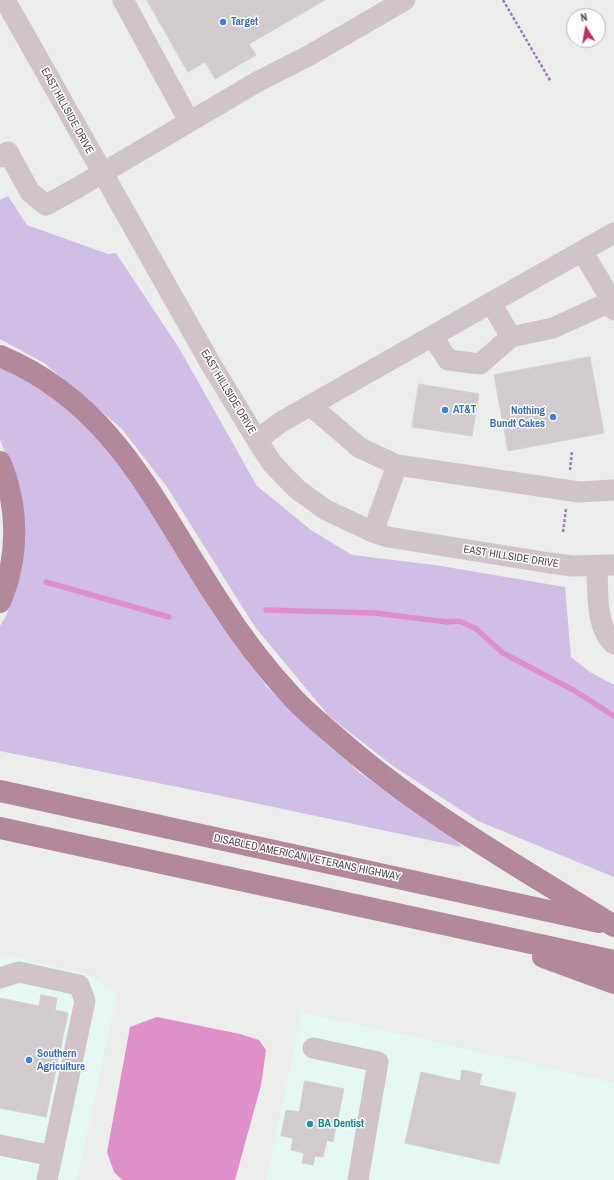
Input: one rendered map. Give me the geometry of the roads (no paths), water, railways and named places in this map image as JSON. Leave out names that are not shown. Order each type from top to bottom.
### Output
[{"type":"highway","points":[[0,356],[42,378],[73,401],[114,442],[158,501],[218,600],[268,669],[295,700],[365,762],[433,813],[614,926]]},
{"type":"highway","points":[[0,462],[8,481],[13,508],[14,536],[12,562],[6,587],[0,602]]},
{"type":"highway","name":"DISABLED AMERICAN VETERANS HIGHWAY","points":[[0,791],[614,926]]},
{"type":"highway","points":[[0,828],[614,961]]},
{"type":"highway","points":[[468,929],[614,983]]},
{"type":"street","name":"EAST HILLSIDE DRIVE","points":[[5,0],[102,173],[257,440],[271,462],[298,490],[326,510],[373,532],[388,537],[509,558],[572,566],[606,566]]},
{"type":"street","points":[[123,0],[189,121]]},
{"type":"street","points":[[3,149],[30,192],[46,205],[257,82],[310,55],[405,0]]},
{"type":"street","points":[[257,440],[281,422],[614,233]]},
{"type":"street","points":[[433,336],[448,360],[480,364],[511,337],[553,328],[613,305],[582,251]]},
{"type":"street","points":[[491,303],[511,337]]},
{"type":"street","points":[[310,406],[360,448],[397,465],[579,492],[614,490]]},
{"type":"street","points":[[373,532],[397,465]]},
{"type":"street","points":[[606,566],[599,614],[612,641]]},
{"type":"street","points":[[0,978],[19,972],[79,985],[85,1001],[47,1180]]},
{"type":"street","points":[[313,1048],[378,1062],[358,1180]]},
{"type":"street","points":[[0,1145],[52,1156]]},
{"type":"waterway","points":[[46,582],[169,617]]},
{"type":"waterway","points":[[266,610],[375,613],[447,622],[459,621],[475,628],[503,653],[575,691],[614,716]]},
{"type":"place","name":"Target","points":[[223,22]]},
{"type":"place","name":"AT&T","points":[[445,410]]},
{"type":"place","name":"Nothing Bundt Cakes","points":[[553,417]]},
{"type":"place","name":"Southern Agriculture","points":[[29,1060]]},
{"type":"place","name":"BA Dentist","points":[[310,1124]]}]
